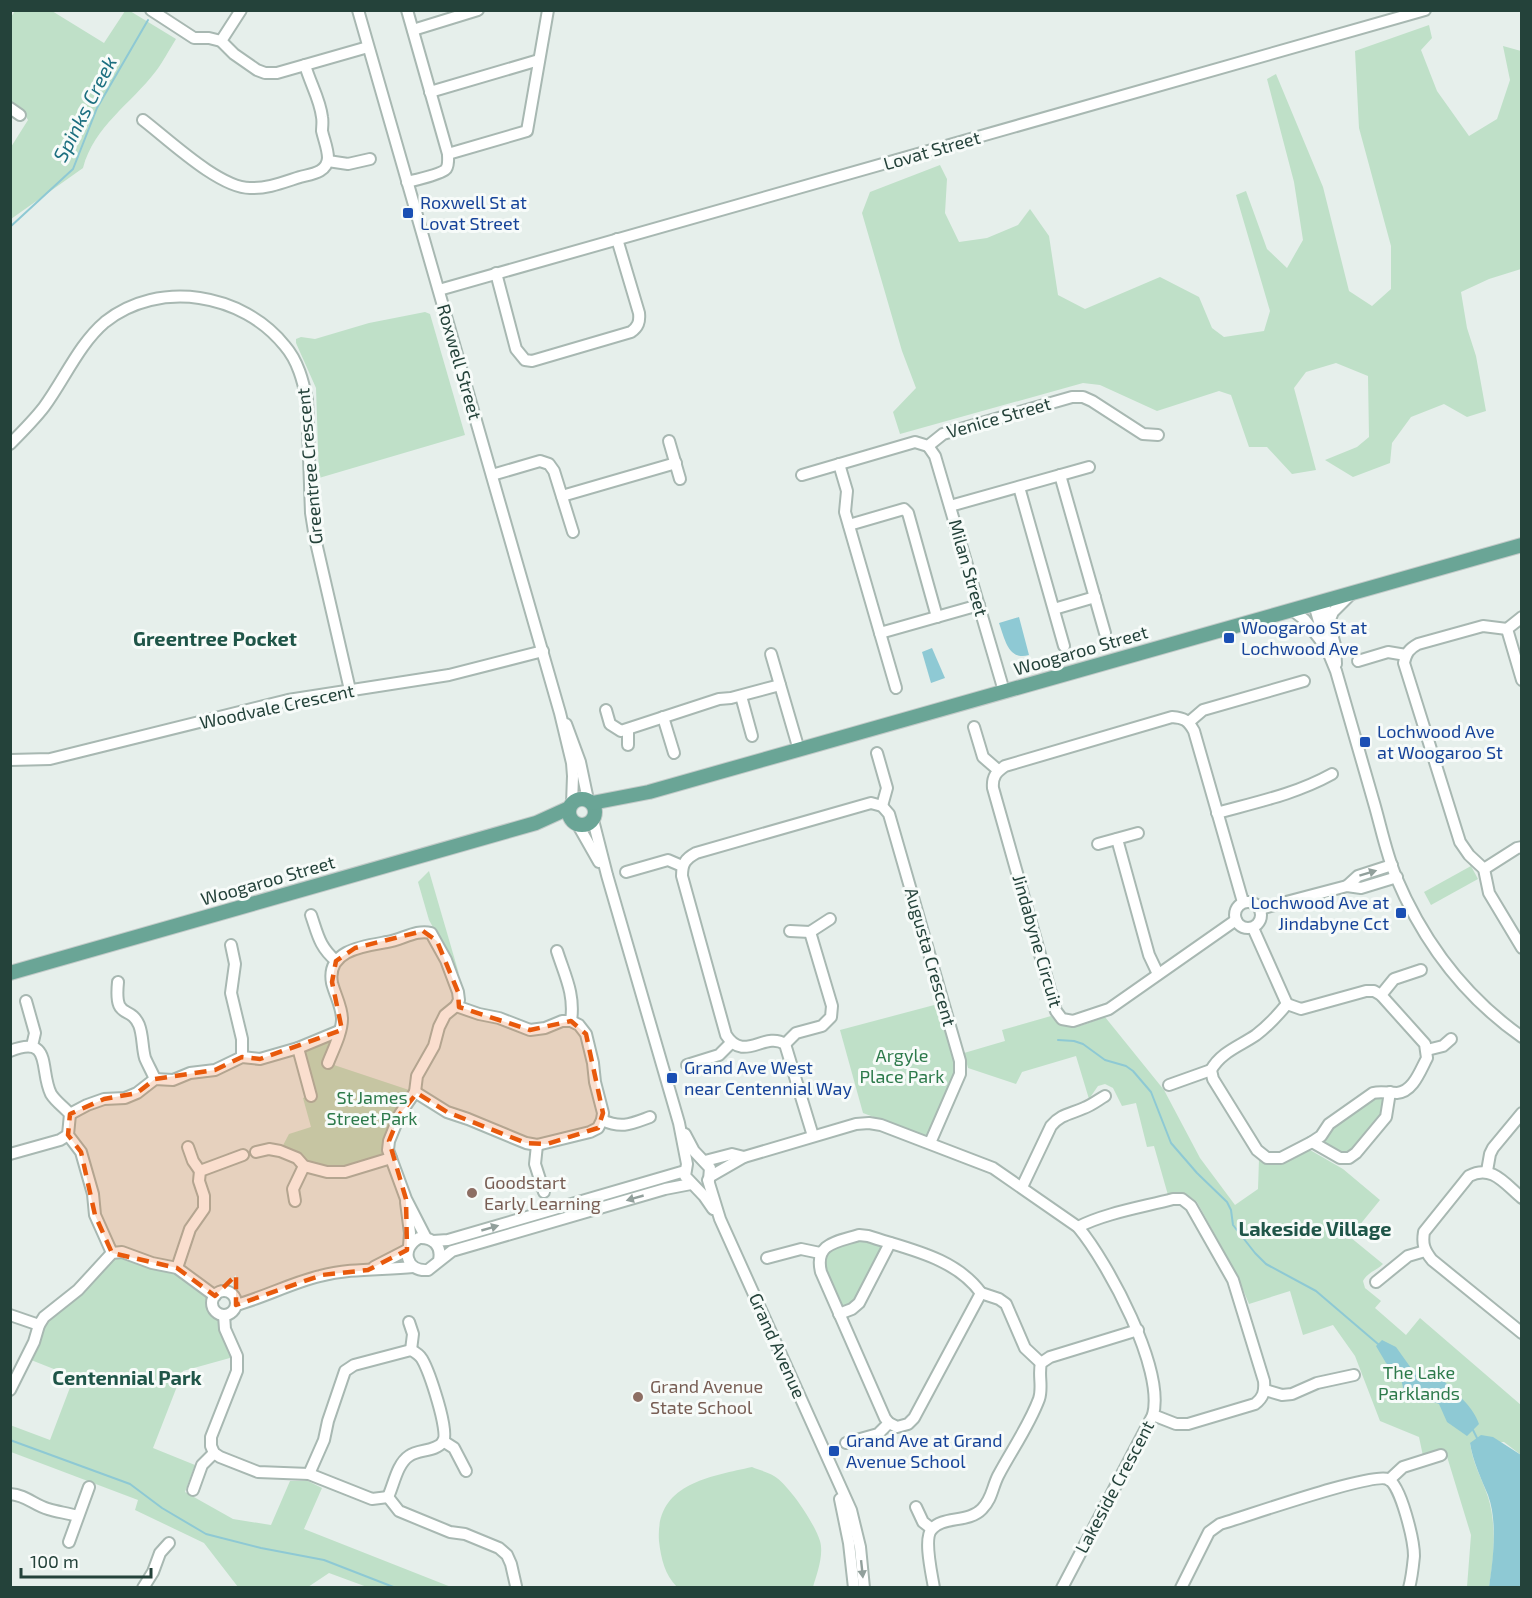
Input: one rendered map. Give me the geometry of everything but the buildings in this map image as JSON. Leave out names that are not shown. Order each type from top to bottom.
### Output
[{"type":"main road","name":"Woogaroo Street","points":[[592,810],[1521,545]]},
{"type":"main road","name":"Woogaroo Street","points":[[10,972],[536,823],[571,806],[579,799],[592,810]]},
{"type":"main road","points":[[571,806],[570,816],[576,824]]},
{"type":"main road","name":"Woogaroo Street","points":[[536,823],[586,825],[592,810]]},
{"type":"street","points":[[151,10],[194,38],[221,41],[256,70],[266,73],[277,73],[368,47]]},
{"type":"street","points":[[221,41],[241,10]]},
{"type":"street","name":"Roxwell Street","points":[[358,10],[560,713],[572,763],[571,806]]},
{"type":"street","points":[[407,10],[448,153],[448,165],[443,171],[407,182]]},
{"type":"street","points":[[412,30],[478,10]]},
{"type":"street","points":[[448,153],[527,131],[548,10]]},
{"type":"street","name":"Lovat Street","points":[[439,290],[1425,10]]},
{"type":"street","points":[[430,92],[539,60]]},
{"type":"street","points":[[143,120],[182,154],[234,185],[248,189],[262,188],[321,171],[328,161],[321,110],[305,65]]},
{"type":"street","points":[[10,108],[20,115]]},
{"type":"street","points":[[328,161],[348,164],[370,159]]},
{"type":"street","points":[[496,273],[516,350],[525,360],[532,361],[636,329],[640,320],[639,313],[617,239]]},
{"type":"street","name":"Greentree Crescent","points":[[10,444],[44,407],[91,336],[122,311],[142,302],[179,296],[219,302],[238,308],[256,318],[286,346],[304,383],[307,400],[311,513],[318,558],[350,690]]},
{"type":"street","name":"Venice Street","points":[[802,474],[915,442],[928,446],[943,434],[1072,397],[1083,397],[1092,401],[1143,434],[1158,435]]},
{"type":"street","points":[[669,441],[680,479]]},
{"type":"street","name":"Milan Street","points":[[928,446],[935,456],[1004,691]]},
{"type":"street","points":[[492,475],[540,461],[545,462],[554,471],[573,532]]},
{"type":"street","points":[[562,496],[676,463]]},
{"type":"street","points":[[839,464],[847,491],[845,512],[896,688]]},
{"type":"street","points":[[950,506],[1089,468]]},
{"type":"street","points":[[1060,475],[1105,633]]},
{"type":"street","points":[[1019,487],[1064,646]]},
{"type":"street","points":[[849,525],[904,509],[908,513],[937,617]]},
{"type":"street","points":[[1329,622],[1340,603],[1352,593]]},
{"type":"street","points":[[1054,609],[1095,597]]},
{"type":"street","points":[[1319,603],[1329,622],[1335,645],[1336,671]]},
{"type":"street","points":[[1319,603],[1327,649],[1336,671],[1396,878],[1433,946],[1456,978],[1487,1009],[1521,1037]]},
{"type":"street","points":[[880,633],[978,605]]},
{"type":"street","points":[[1292,610],[1305,620],[1327,649]]},
{"type":"street","points":[[1521,617],[1507,628],[1483,626],[1418,644],[1410,649],[1404,663],[1460,842],[1469,855],[1484,869],[1488,893],[1521,948]]},
{"type":"street","points":[[1507,628],[1521,680]]},
{"type":"street","name":"Woodvale Crescent","points":[[10,760],[50,759],[75,754],[288,700],[449,675],[543,651]]},
{"type":"street","points":[[1358,662],[1388,652],[1406,655]]},
{"type":"street","points":[[771,654],[799,750]]},
{"type":"street","points":[[1189,722],[1203,710],[1304,681]]},
{"type":"street","points":[[606,710],[609,724],[621,731],[628,730],[719,699],[741,696],[780,685]]},
{"type":"street","points":[[741,696],[752,736]]},
{"type":"street","name":"Roxwell Street","points":[[560,713],[572,736],[592,810]]},
{"type":"street","points":[[663,717],[674,753]]},
{"type":"street","points":[[974,727],[983,757],[998,771],[1005,766],[1172,717],[1182,718],[1189,722],[1194,731],[1243,902]]},
{"type":"street","points":[[628,730],[628,745]]},
{"type":"street","name":"Augusta Crescent","points":[[877,753],[886,788],[882,806],[890,814],[960,1061],[960,1074],[930,1143]]},
{"type":"street","name":"Jindabyne Circuit","points":[[998,771],[993,779],[993,788],[1056,1011],[1062,1019],[1073,1021],[1109,1009],[1236,921]]},
{"type":"street","points":[[1217,813],[1288,794],[1332,774]]},
{"type":"street","points":[[813,1136],[785,1044],[771,1041],[741,1047],[731,1043],[726,1035],[682,876],[682,866],[687,858],[696,853],[871,803],[882,806]]},
{"type":"street","name":"Grand Avenue","points":[[592,810],[607,875],[679,1124],[686,1168],[685,1176],[720,1219]]},
{"type":"street","name":"Grand Avenue","points":[[576,824],[607,875]]},
{"type":"street","points":[[1098,844],[1138,833]]},
{"type":"street","points":[[1117,839],[1149,955],[1158,974]]},
{"type":"street","points":[[1484,869],[1521,847]]},
{"type":"street","points":[[626,872],[668,860],[682,866]]},
{"type":"street","points":[[1347,886],[1358,876],[1392,865]]},
{"type":"street","points":[[1260,909],[1347,886],[1362,888],[1396,878]]},
{"type":"street","points":[[1243,902],[1253,903],[1260,909],[1260,920],[1252,928]]},
{"type":"street","points":[[1243,902],[1235,910],[1236,921],[1243,927],[1252,928]]},
{"type":"street","points":[[311,915],[320,944],[336,961]]},
{"type":"street","points":[[790,931],[810,932],[830,919]]},
{"type":"street","points":[[1211,1070],[1214,1079],[1257,1150],[1268,1158],[1281,1158],[1321,1136],[1329,1124],[1373,1093],[1380,1091],[1397,1093],[1406,1090],[1428,1058],[1425,1044],[1381,995],[1374,991],[1366,991],[1301,1009],[1287,1004],[1252,928]]},
{"type":"street","points":[[328,1063],[342,1027],[342,1016],[332,982],[332,970],[336,961],[355,948],[390,942],[423,931],[431,933],[446,960],[458,992],[456,1006],[445,1016],[439,1027],[434,1046],[417,1076],[416,1092],[400,1114],[389,1141],[388,1150],[406,1199],[439,1250],[439,1260]]},
{"type":"street","points":[[785,1044],[796,1033],[822,1026],[831,1017],[832,1006],[810,932]]},
{"type":"street","points":[[231,945],[235,964],[231,993],[242,1039],[242,1057]]},
{"type":"street","points":[[557,951],[572,991],[571,1021]]},
{"type":"street","points":[[1381,995],[1394,979],[1421,970]]},
{"type":"street","points":[[118,982],[116,999],[121,1010],[136,1019],[140,1027],[145,1056],[155,1079]]},
{"type":"street","points":[[26,1001],[35,1033],[32,1047]]},
{"type":"street","points":[[1169,1085],[1211,1070],[1224,1053],[1256,1035],[1287,1004]]},
{"type":"street","points":[[416,1092],[447,1112],[526,1143],[537,1145],[590,1132],[598,1128],[602,1120],[603,1113],[586,1034],[579,1026],[571,1021],[530,1030],[499,1017],[479,1014],[456,1006]]},
{"type":"street","points":[[70,1114],[104,1099],[125,1098],[137,1093],[155,1079],[173,1080],[190,1073],[215,1070],[242,1057],[260,1059],[298,1048],[339,1031]]},
{"type":"street","points":[[1427,1050],[1443,1046],[1451,1039]]},
{"type":"street","points":[[687,1065],[719,1055],[731,1043]]},
{"type":"street","points":[[10,1051],[23,1046],[39,1051],[44,1058],[47,1084],[51,1093],[70,1114]]},
{"type":"street","points":[[298,1048],[311,1096]]},
{"type":"street","points":[[1312,1142],[1340,1158],[1349,1158],[1356,1153],[1386,1117],[1390,1092]]},
{"type":"street","points":[[1022,1187],[1051,1126],[1057,1119],[1064,1114],[1085,1108],[1105,1096]]},
{"type":"street","points":[[1487,1171],[1493,1148],[1521,1113]]},
{"type":"street","points":[[70,1114],[68,1135],[81,1152],[93,1194],[95,1215],[112,1253]]},
{"type":"street","points":[[602,1120],[623,1126],[650,1118]]},
{"type":"street","name":"Lakeside Crescent","points":[[710,1178],[744,1157],[869,1122],[982,1162],[1078,1227],[1088,1239],[1131,1313],[1156,1394],[1153,1415],[1062,1587]]},
{"type":"street","name":"Grand Avenue","points":[[679,1124],[694,1151],[711,1168],[710,1178],[720,1219],[851,1510],[860,1547],[864,1587]]},
{"type":"street","points":[[10,1154],[60,1140],[68,1135]]},
{"type":"street","points":[[537,1145],[536,1164],[544,1192]]},
{"type":"street","points":[[177,1268],[190,1229],[204,1209],[204,1196],[199,1181],[200,1171],[188,1147]]},
{"type":"street","points":[[256,1152],[269,1149],[280,1151],[297,1158],[304,1166],[327,1172],[345,1172],[391,1158]]},
{"type":"street","name":"Lakeside Crescent","points":[[703,1160],[732,1154],[744,1157]]},
{"type":"street","points":[[200,1171],[243,1155]]},
{"type":"street","points":[[368,1270],[390,1260],[419,1238],[448,1240],[686,1168],[693,1160],[703,1160]]},
{"type":"street","points":[[295,1201],[293,1189],[304,1166]]},
{"type":"street","points":[[1521,1198],[1487,1171],[1478,1171],[1469,1176],[1424,1232],[1422,1241],[1425,1251],[1432,1260],[1521,1333]]},
{"type":"street","points":[[236,1305],[261,1299],[297,1282],[322,1275],[413,1267],[428,1270],[453,1251],[665,1190],[705,1184],[710,1178]]},
{"type":"street","points":[[406,1199],[410,1233],[408,1260],[413,1267]]},
{"type":"street","points":[[1078,1227],[1097,1217],[1112,1216],[1173,1199],[1182,1199],[1191,1206],[1233,1281],[1265,1390],[1262,1399],[1255,1404],[1188,1424],[1176,1424],[1153,1415]]},
{"type":"street","points":[[981,1293],[914,1418],[908,1424],[897,1427],[889,1423],[818,1262],[820,1253],[830,1245],[859,1235],[949,1263],[968,1277],[981,1293],[999,1299],[1005,1304],[1025,1348],[1041,1363]]},
{"type":"street","points":[[839,1314],[852,1309],[859,1303],[890,1243]]},
{"type":"street","points":[[767,1258],[801,1249],[820,1253]]},
{"type":"street","points":[[1376,1282],[1408,1256],[1425,1251]]},
{"type":"street","points":[[10,1390],[44,1317],[78,1290],[112,1253],[122,1252],[146,1262],[177,1268],[215,1296]]},
{"type":"street","points":[[221,1292],[229,1292],[235,1297],[236,1305],[232,1312],[224,1315],[218,1313],[213,1307],[215,1296],[221,1292]]},
{"type":"street","points":[[10,1315],[39,1325]]},
{"type":"street","points":[[224,1315],[225,1329],[239,1363],[211,1437],[214,1453],[258,1472],[309,1474],[372,1499],[388,1497]]},
{"type":"street","points":[[409,1322],[413,1334],[411,1350]]},
{"type":"street","points":[[934,1587],[927,1539],[932,1529],[941,1523],[967,1518],[981,1511],[992,1497],[996,1480],[1040,1397],[1041,1363],[1050,1357],[1138,1330]]},
{"type":"street","points":[[309,1474],[324,1440],[345,1371],[354,1365],[411,1350],[421,1358],[438,1399],[440,1418],[446,1434],[443,1442],[437,1446],[410,1455],[402,1463],[388,1497]]},
{"type":"street","points":[[1265,1390],[1281,1395],[1292,1394],[1317,1383],[1354,1375]]},
{"type":"street","points":[[846,1443],[878,1434],[889,1423]]},
{"type":"street","points":[[443,1442],[454,1448],[466,1471]]},
{"type":"street","points":[[193,1490],[202,1465],[214,1453]]},
{"type":"street","points":[[1389,1480],[1402,1467],[1441,1455]]},
{"type":"street","name":"Grand Avenue","points":[[834,1473],[849,1543],[854,1587]]},
{"type":"street","points":[[1181,1587],[1209,1533],[1220,1524],[1340,1486],[1381,1478],[1389,1480],[1396,1486],[1412,1538],[1414,1554],[1409,1587]]},
{"type":"street","points":[[69,1542],[89,1487]]},
{"type":"street","points":[[10,1494],[29,1498],[46,1509],[77,1516]]},
{"type":"street","points":[[388,1497],[399,1511],[450,1532],[465,1534],[499,1548],[512,1564],[516,1587]]},
{"type":"street","points":[[916,1507],[924,1522],[932,1529]]},
{"type":"street","points":[[143,1587],[153,1572],[160,1553],[169,1543]]},
{"type":"highlighted area","points":[[423,931],[437,941],[458,992],[459,1007],[530,1030],[571,1021],[586,1034],[603,1113],[598,1128],[547,1144],[526,1143],[447,1112],[417,1093],[400,1114],[389,1141],[406,1199],[407,1250],[368,1270],[322,1275],[236,1305],[236,1275],[215,1296],[177,1268],[112,1253],[95,1215],[81,1152],[68,1135],[70,1114],[104,1099],[137,1093],[155,1079],[215,1070],[242,1057],[260,1059],[342,1030],[332,982],[336,961],[355,948]]},
{"type":"green space","points":[[15,11],[52,11],[104,43],[125,11],[130,11],[176,39],[156,71],[104,128],[88,153],[83,168],[11,219],[11,147],[28,120],[20,107],[11,102],[11,17]]},
{"type":"green space","points":[[1429,25],[1432,38],[1421,50],[1437,91],[1469,136],[1497,119],[1510,80],[1503,46],[1521,51],[1521,269],[1489,279],[1461,292],[1486,411],[1467,417],[1444,404],[1411,417],[1392,443],[1390,463],[1353,477],[1325,460],[1357,447],[1369,437],[1368,376],[1336,363],[1306,372],[1294,388],[1316,470],[1292,474],[1267,447],[1249,447],[1231,395],[1219,391],[1157,411],[1100,385],[1083,383],[900,434],[893,412],[916,388],[902,351],[862,213],[870,192],[940,165],[947,179],[945,213],[959,242],[987,238],[1018,225],[1030,209],[1049,236],[1058,295],[1085,309],[1160,277],[1199,297],[1212,328],[1224,337],[1264,331],[1270,311],[1236,195],[1246,191],[1267,249],[1287,268],[1303,240],[1294,182],[1267,79],[1276,74],[1323,187],[1349,291],[1372,306],[1391,289],[1391,246],[1359,128],[1355,51]]},
{"type":"green space","points":[[425,312],[430,314],[465,435],[319,478],[316,388],[296,339],[301,337],[315,339],[369,323]]},
{"type":"green space","points":[[1471,866],[1478,879],[1431,905],[1424,892]]},
{"type":"green space","points":[[429,871],[459,974],[429,920],[418,882]]},
{"type":"green space","name":"Argyle Place Park","points":[[938,1004],[956,1069],[927,1137],[863,1113],[840,1030]]},
{"type":"green space","name":"The Lake Parklands","points":[[1051,1016],[1057,1022],[1070,1027],[1105,1017],[1164,1090],[1200,1158],[1235,1205],[1258,1189],[1259,1159],[1272,1164],[1284,1163],[1310,1150],[1343,1169],[1380,1200],[1350,1237],[1383,1264],[1363,1281],[1365,1288],[1381,1301],[1375,1308],[1406,1335],[1420,1318],[1521,1405],[1521,1455],[1504,1442],[1470,1443],[1493,1519],[1493,1554],[1489,1587],[1467,1587],[1471,1535],[1445,1450],[1423,1456],[1419,1437],[1380,1421],[1355,1356],[1333,1325],[1303,1335],[1290,1291],[1249,1304],[1237,1275],[1197,1202],[1183,1194],[1168,1195],[1154,1146],[1147,1147],[1136,1103],[1122,1106],[1113,1088],[1105,1084],[1098,1086],[1089,1099],[1076,1056],[1022,1072],[1016,1084],[968,1068],[964,1053],[1005,1041],[1002,1030]]},
{"type":"green space","name":"St James Street Park","points":[[339,1031],[328,1063],[415,1092],[392,1131],[389,1149],[391,1158],[345,1172],[327,1172],[304,1166],[297,1158],[280,1151],[289,1134],[311,1127],[303,1098],[311,1095],[298,1048]]},
{"type":"green space","points":[[1390,1092],[1388,1110],[1349,1158],[1312,1142],[1373,1093]]},
{"type":"green space","points":[[859,1235],[890,1243],[859,1303],[839,1314],[820,1253]]},
{"type":"green space","points":[[112,1253],[169,1266],[215,1296],[213,1305],[219,1313],[224,1315],[237,1356],[183,1371],[153,1448],[195,1465],[185,1492],[233,1519],[271,1525],[290,1481],[308,1481],[322,1488],[304,1529],[451,1587],[367,1587],[329,1573],[308,1587],[238,1587],[204,1543],[135,1510],[138,1500],[11,1452],[10,1425],[50,1440],[74,1377],[26,1358],[39,1325]]},
{"type":"green space","points":[[752,1467],[780,1481],[794,1496],[813,1525],[820,1541],[821,1552],[813,1587],[677,1587],[662,1560],[659,1541],[660,1522],[666,1507],[675,1495],[688,1486],[718,1475]]},
{"type":"water","points":[[1019,617],[1029,655],[1016,655],[1012,652],[999,623]]},
{"type":"water","points":[[932,648],[945,678],[931,683],[922,652]]},
{"type":"water","points":[[1382,1340],[1396,1347],[1411,1368],[1427,1380],[1440,1377],[1467,1404],[1479,1424],[1467,1436],[1447,1422],[1439,1404],[1404,1392],[1400,1374],[1386,1363],[1376,1346]]},
{"type":"water","points":[[1481,1435],[1493,1437],[1521,1455],[1521,1587],[1489,1587],[1493,1553],[1493,1517],[1470,1443]]},
{"type":"waterway","name":"Spinks Creek","points":[[10,227],[73,169],[97,108],[148,20]]},
{"type":"waterway","points":[[1058,1040],[1083,1044],[1105,1060],[1126,1066],[1133,1071],[1151,1092],[1171,1143],[1227,1202],[1231,1210],[1233,1225],[1255,1253],[1266,1264],[1316,1291],[1378,1344]]},
{"type":"waterway","points":[[1473,1430],[1477,1438]]},
{"type":"waterway","points":[[10,1440],[130,1484],[162,1508],[206,1534],[261,1548],[324,1560],[396,1588]]},
{"type":"place","name":"Roxwell St at Lovat Street","points":[[408,213]]},
{"type":"place","name":"Woogaroo St at Lochwood Ave","points":[[1229,638]]},
{"type":"place","name":"Lochwood Ave at Woogaroo St","points":[[1365,742]]},
{"type":"place","name":"Lochwood Ave at Jindabyne Cct","points":[[1401,913]]},
{"type":"place","name":"Grand Ave West near Centennial Way","points":[[672,1078]]},
{"type":"place","name":"Goodstart Early Learning","points":[[472,1193]]},
{"type":"place","name":"Grand Avenue State School","points":[[638,1397]]},
{"type":"place","name":"Grand Ave at Grand Avenue School","points":[[834,1451]]},
{"type":"district","name":"Greentree Pocket","points":[[215,639]]},
{"type":"district","name":"Lakeside Village","points":[[1315,1229]]},
{"type":"district","name":"Centennial Park","points":[[127,1378]]}]
